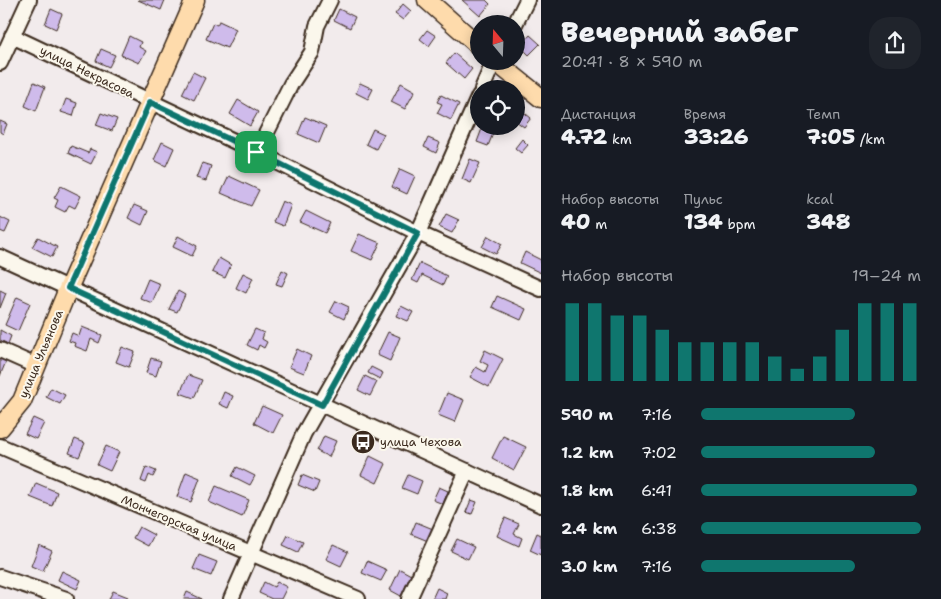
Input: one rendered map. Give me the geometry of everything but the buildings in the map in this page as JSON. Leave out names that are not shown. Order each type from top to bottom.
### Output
[{"type":"main road","name":"улица Ульянова","points":[[0,428],[22,401],[68,288],[195,0]]},
{"type":"main road","points":[[427,0],[470,38]]},
{"type":"main road","points":[[506,70],[541,98]]},
{"type":"street","points":[[0,63],[28,0]]},
{"type":"street","points":[[256,152],[291,84],[312,52],[317,26],[330,0]]},
{"type":"street","points":[[520,15],[527,0]]},
{"type":"street","name":"улица Некрасова","points":[[12,36],[256,152],[418,233],[541,288]]},
{"type":"street","points":[[231,599],[304,433],[322,405],[418,233],[470,116]]},
{"type":"street","points":[[0,257],[541,505]]},
{"type":"street","points":[[0,350],[36,366]]},
{"type":"street","name":"Мончегорская улица","points":[[0,446],[358,599]]},
{"type":"street","points":[[409,599],[467,471]]},
{"type":"street","points":[[0,577],[66,599]]},
{"type":"place","name":"улица Чехова","points":[[363,442]]},
{"type":"route","points":[[150,102],[256,152],[418,233],[322,405],[68,288],[150,102]]}]
